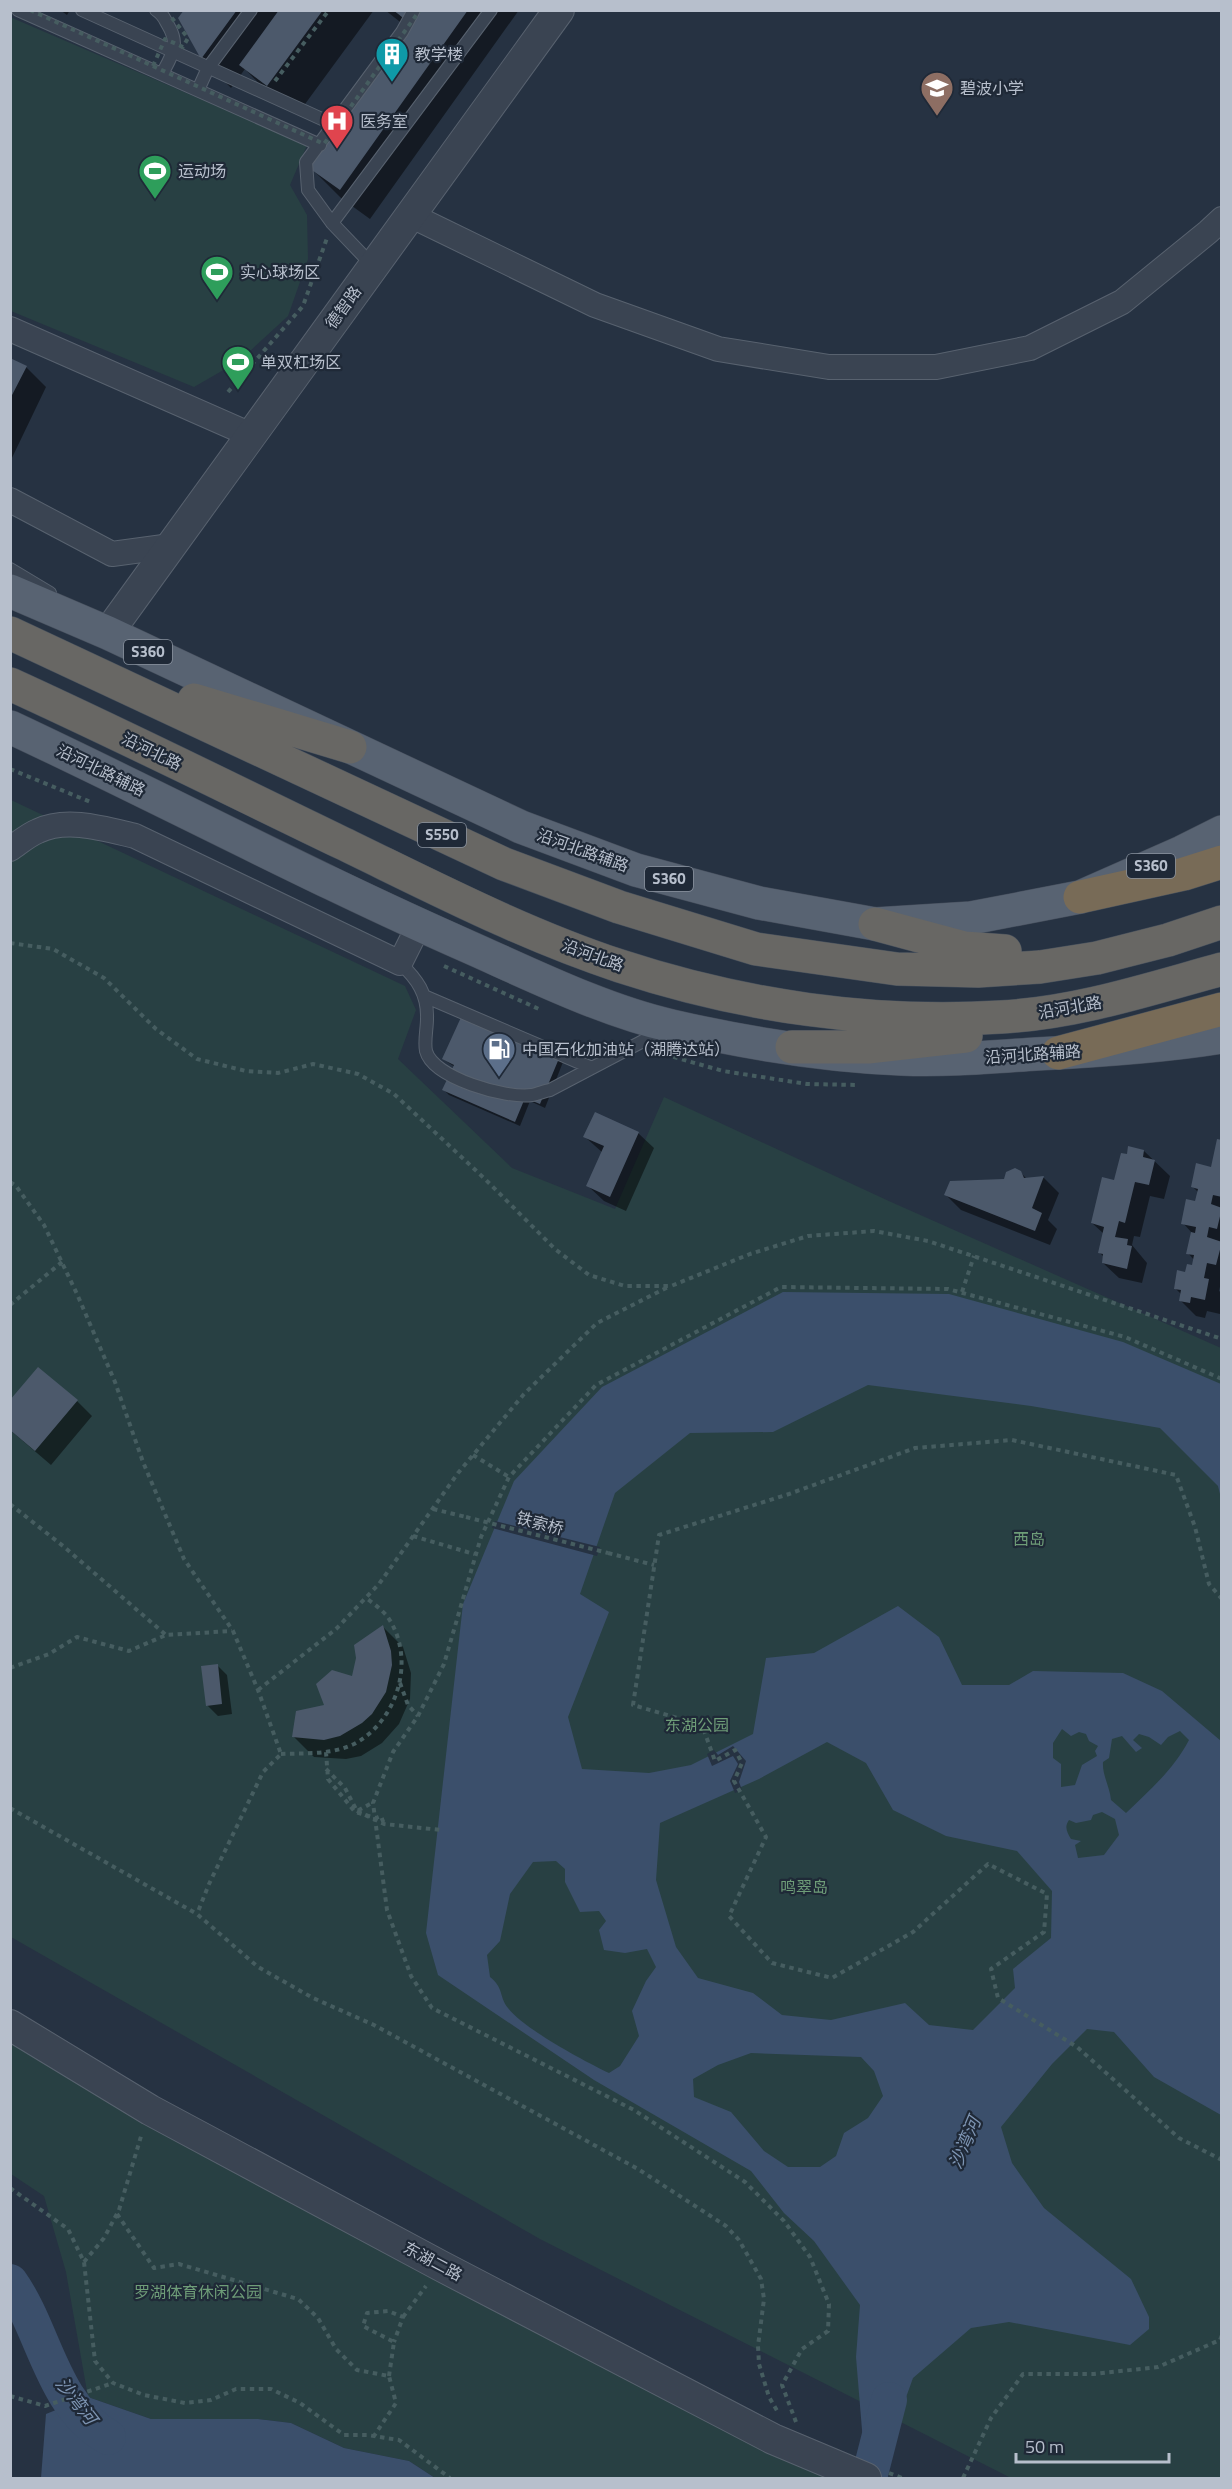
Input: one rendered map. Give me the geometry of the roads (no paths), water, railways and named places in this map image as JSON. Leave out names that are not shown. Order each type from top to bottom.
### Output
[{"type":"highway","name":"S550","points":[[10,633],[504,864],[598,899],[756,950],[897,969],[1009,969],[1040,967],[1096,958]]},
{"type":"highway","points":[[84,666],[350,747]]},
{"type":"highway","name":"沿河北路","points":[[10,684],[490,914],[617,965],[688,987],[751,1000],[825,1011],[899,1018],[1004,1017],[1115,999],[1221,969]]},
{"type":"highway","points":[[1080,897],[1184,874],[1221,862]]},
{"type":"highway","points":[[875,924],[964,948],[1096,958],[1168,940],[1221,922]]},
{"type":"highway","points":[[792,1047],[868,1047],[983,1033],[1040,1023],[1115,999]]},
{"type":"highway","points":[[1058,1053],[1221,1009]]},
{"type":"main road","name":"沿河北路辅路","points":[[10,591],[108,633],[520,826],[636,870],[759,903],[875,924],[971,918],[1080,897],[1182,852],[1221,832]]},
{"type":"main road","name":"沿河北路辅路","points":[[10,727],[419,925],[608,1006],[671,1026],[792,1047],[863,1057],[903,1059],[958,1059],[1175,1045],[1221,1037]]},
{"type":"street","name":"德智路","points":[[108,633],[557,11]]},
{"type":"street","points":[[410,215],[595,305],[718,349],[829,367],[936,368],[1030,348],[1122,302],[1221,219]]},
{"type":"street","points":[[10,329],[251,435]]},
{"type":"street","points":[[10,500],[112,554],[171,546]]},
{"type":"street","points":[[10,747],[70,755]]},
{"type":"street","points":[[10,849],[38,831],[60,825],[94,827],[135,836],[400,963],[419,925]]},
{"type":"street","name":"东湖二路","points":[[10,2025],[150,2110],[441,2266],[773,2439],[807,2444],[866,2478]]},
{"type":"lane","points":[[18,10],[35,13],[320,145]]},
{"type":"lane","points":[[82,10],[334,125]]},
{"type":"lane","points":[[198,90],[208,68],[251,10]]},
{"type":"lane","points":[[373,266],[332,223],[308,190],[306,162],[402,32],[414,10]]},
{"type":"lane","points":[[332,223],[491,10]]},
{"type":"lane","points":[[157,70],[173,52],[174,34],[163,13]]},
{"type":"lane","points":[[10,569],[23,574],[108,633]]},
{"type":"lane","points":[[400,963],[417,979],[424,996],[428,1016],[426,1051],[434,1065],[447,1073],[495,1092],[531,1095],[550,1089],[671,1026]]},
{"type":"lane","points":[[424,996],[592,1068]]},
{"type":"water","points":[[783,1292],[949,1294],[1123,1342],[1221,1384],[1221,1498],[1218,1486],[1160,1428],[1031,1406],[868,1385],[773,1432],[690,1433],[615,1493],[580,1594],[609,1612],[568,1717],[582,1769],[649,1773],[691,1765],[753,1734],[766,1658],[814,1653],[898,1606],[939,1637],[962,1685],[1009,1685],[1033,1671],[1123,1673],[1162,1691],[1221,1741],[1221,2115],[1154,2077],[1114,2032],[1087,2029],[1052,2064],[1001,2127],[1012,2163],[1044,2208],[1131,2279],[1149,2317],[1149,2329],[1130,2345],[1009,2322],[971,2328],[913,2378],[887,2450],[863,2442],[856,2357],[860,2305],[814,2241],[784,2213],[751,2171],[594,2080],[438,1975],[426,1933],[463,1604],[514,1481],[602,1387]],"holes":[[[1062,1729],[1071,1736],[1079,1732],[1086,1734],[1089,1741],[1098,1746],[1095,1751],[1097,1756],[1082,1765],[1075,1785],[1061,1787],[1061,1764],[1053,1758],[1053,1743]],[[1180,1731],[1189,1740],[1169,1770],[1126,1813],[1111,1800],[1104,1772],[1103,1762],[1109,1758],[1112,1739],[1122,1736],[1136,1752],[1142,1748],[1133,1740],[1139,1734],[1161,1745],[1168,1737]],[[827,1742],[866,1763],[893,1810],[946,1836],[1017,1851],[1052,1891],[1051,1938],[1013,1969],[1015,1988],[973,2030],[929,2025],[905,2003],[831,2020],[782,2015],[753,1993],[698,1978],[676,1947],[656,1880],[660,1823],[759,1779]],[[1102,1812],[1115,1819],[1119,1835],[1104,1855],[1078,1858],[1075,1845],[1081,1841],[1071,1839],[1066,1827],[1069,1820],[1076,1823],[1091,1820],[1093,1815]],[[556,1861],[565,1869],[565,1882],[580,1912],[599,1911],[606,1921],[599,1930],[604,1950],[625,1953],[647,1949],[656,1967],[646,1981],[632,2011],[639,2036],[620,2066],[609,2073],[570,2053],[527,2025],[508,2008],[497,1985],[490,1977],[487,1955],[500,1941],[510,1894],[533,1862]],[[751,2053],[861,2057],[874,2071],[883,2096],[868,2118],[844,2133],[836,2156],[820,2167],[788,2167],[764,2151],[731,2112],[694,2097],[693,2079],[718,2065]]]},
{"type":"water","points":[[88,2397],[151,2419],[258,2419],[291,2423],[344,2448],[409,2461],[435,2478],[41,2478],[46,2414]]},
{"type":"waterway","name":"沙湾河","points":[[10,2282],[22,2301],[61,2386],[89,2423],[108,2437]]},
{"type":"waterway","name":"沙湾河","points":[[869,2478],[889,2400]]},
{"type":"place","name":"教学楼","points":[[392,83]]},
{"type":"place","name":"碧波小学","points":[[937,117]]},
{"type":"place","name":"医务室","points":[[337,150]]},
{"type":"place","name":"运动场","points":[[155,200]]},
{"type":"place","name":"实心球场区","points":[[217,301]]},
{"type":"place","name":"单双杠场区","points":[[238,391]]},
{"type":"place","name":"中国石化加油站（湖腾达站）","points":[[499,1078]]},
{"type":"park label","name":"西岛","points":[[1029,1539]]},
{"type":"park label","name":"东湖公园","points":[[697,1725]]},
{"type":"park label","name":"鸣翠岛","points":[[804,1887]]},
{"type":"park label","name":"罗湖体育休闲公园","points":[[198,2292]]}]
